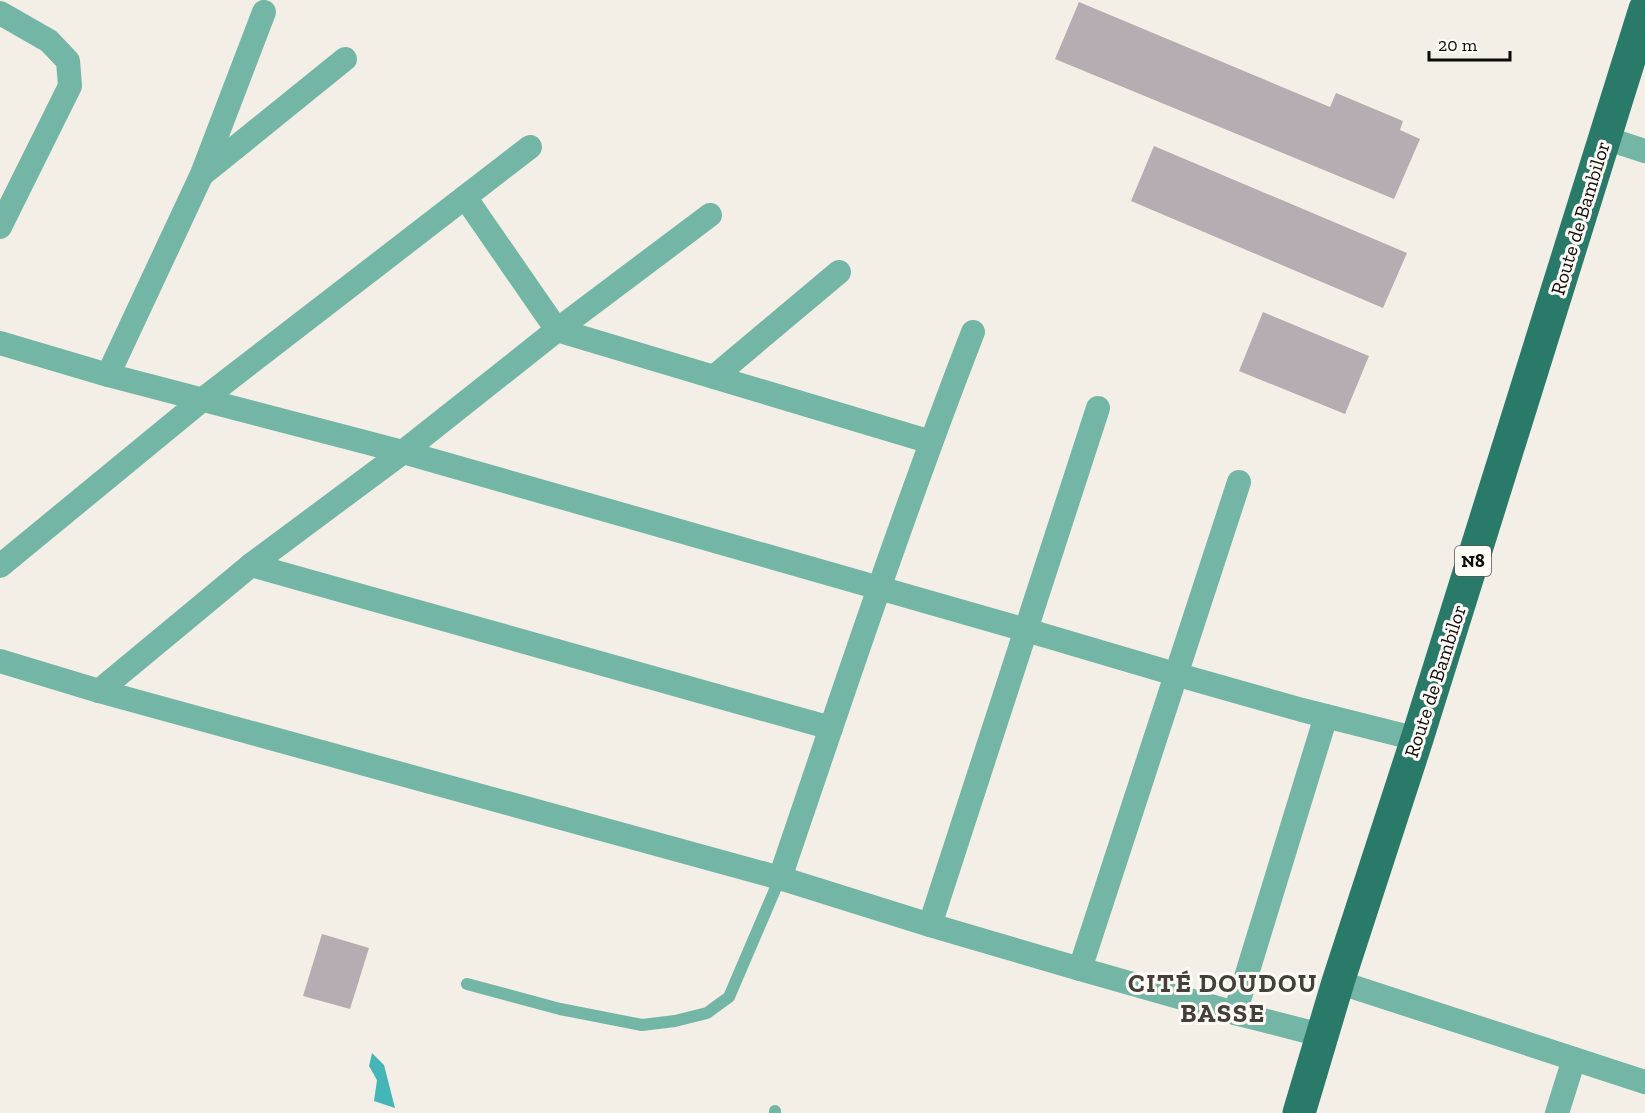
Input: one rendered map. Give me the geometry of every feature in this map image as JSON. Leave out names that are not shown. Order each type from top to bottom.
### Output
[{"type":"main road","name":"Route de Bambilor","points":[[1299,1113],[1338,982],[1417,739],[1645,9]]},
{"type":"street","points":[[108,375],[202,174],[264,12]]},
{"type":"street","points":[[0,13],[49,41],[68,61],[70,86],[8,191],[0,227]]},
{"type":"street","points":[[202,174],[345,59]]},
{"type":"street","points":[[1605,138],[1645,151]]},
{"type":"street","points":[[0,566],[202,399],[530,147]]},
{"type":"street","points":[[465,197],[557,330],[931,442]]},
{"type":"street","points":[[99,691],[251,566],[710,215]]},
{"type":"street","points":[[714,377],[839,272]]},
{"type":"street","points":[[780,879],[879,588],[973,332]]},
{"type":"street","points":[[0,343],[108,375],[403,452],[1175,674],[1417,739]]},
{"type":"street","points":[[930,925],[1098,408]]},
{"type":"street","points":[[1080,969],[1239,482]]},
{"type":"street","points":[[251,566],[831,728]]},
{"type":"street","points":[[0,661],[99,691],[780,879],[1080,969],[1322,1035]]},
{"type":"street","points":[[1235,1013],[1326,716]]},
{"type":"street","points":[[1338,982],[1645,1082]]},
{"type":"street","points":[[1557,1113],[1574,1059]]},
{"type":"lane","points":[[467,984],[560,1009],[642,1025],[675,1021],[707,1013],[729,997],[780,879]]},
{"type":"water","points":[[372,1053],[384,1065],[395,1108],[374,1101],[377,1080],[369,1066]]},
{"type":"building","points":[[1079,2],[1330,107],[1336,93],[1403,121],[1400,130],[1420,139],[1394,199],[1055,59]]},
{"type":"building","points":[[1154,146],[1407,253],[1383,308],[1131,201]]},
{"type":"building","points":[[1263,312],[1369,356],[1345,414],[1239,371]]},
{"type":"building","points":[[322,934],[369,948],[350,1009],[303,996]]},
{"type":"district","name":"CITÉ DOUDOU BASSE","points":[[1223,998]]}]
